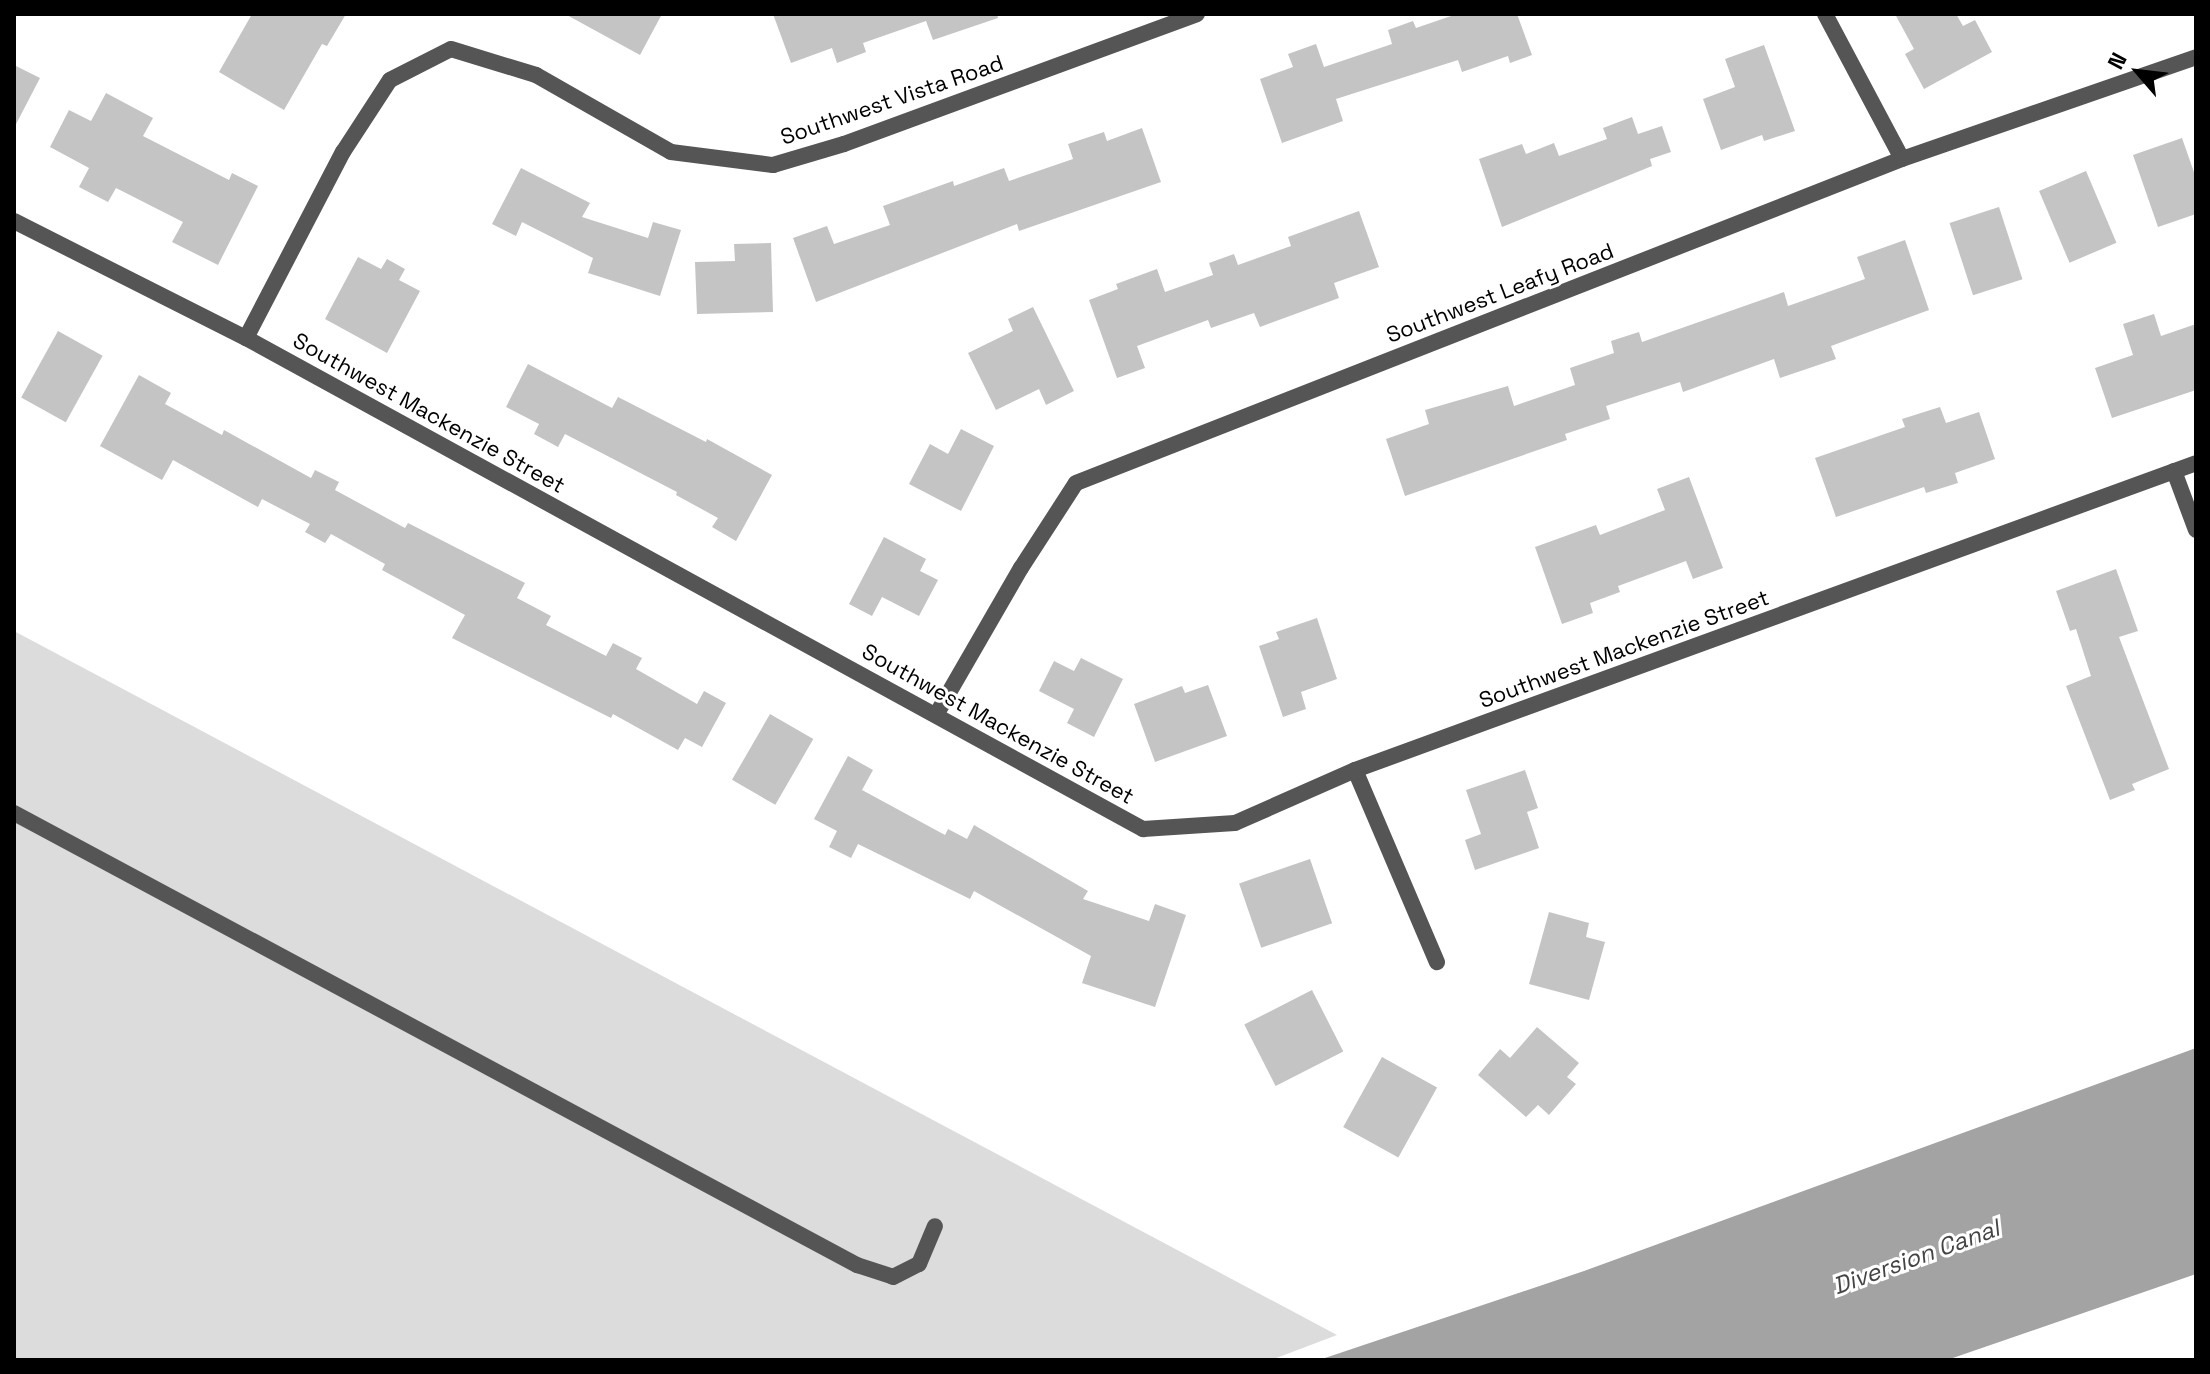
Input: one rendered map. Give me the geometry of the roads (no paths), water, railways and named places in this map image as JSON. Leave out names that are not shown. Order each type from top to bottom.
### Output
[{"type":"street","name":"Southwest Vista Road","points":[[246,338],[343,152],[390,80],[451,49],[536,75],[671,152],[773,165],[844,144],[1197,14]]},
{"type":"street","points":[[1825,14],[1902,159]]},
{"type":"street","name":"Southwest Leafy Road","points":[[936,715],[1021,568],[1076,483],[1902,159],[2196,57]]},
{"type":"street","name":"Southwest Mackenzie Street","points":[[14,221],[246,338],[1143,829],[1235,823],[1355,770],[2196,463]]},
{"type":"street","points":[[2174,471],[2196,530]]},
{"type":"street","points":[[1355,770],[1437,962]]},
{"type":"street","points":[[16,819],[857,1265],[893,1277],[919,1264],[935,1226]]},
{"type":"water","name":"Diversion Canal","points":[[2196,1048],[2196,1274],[1947,1360],[1319,1360],[1584,1271]]}]
